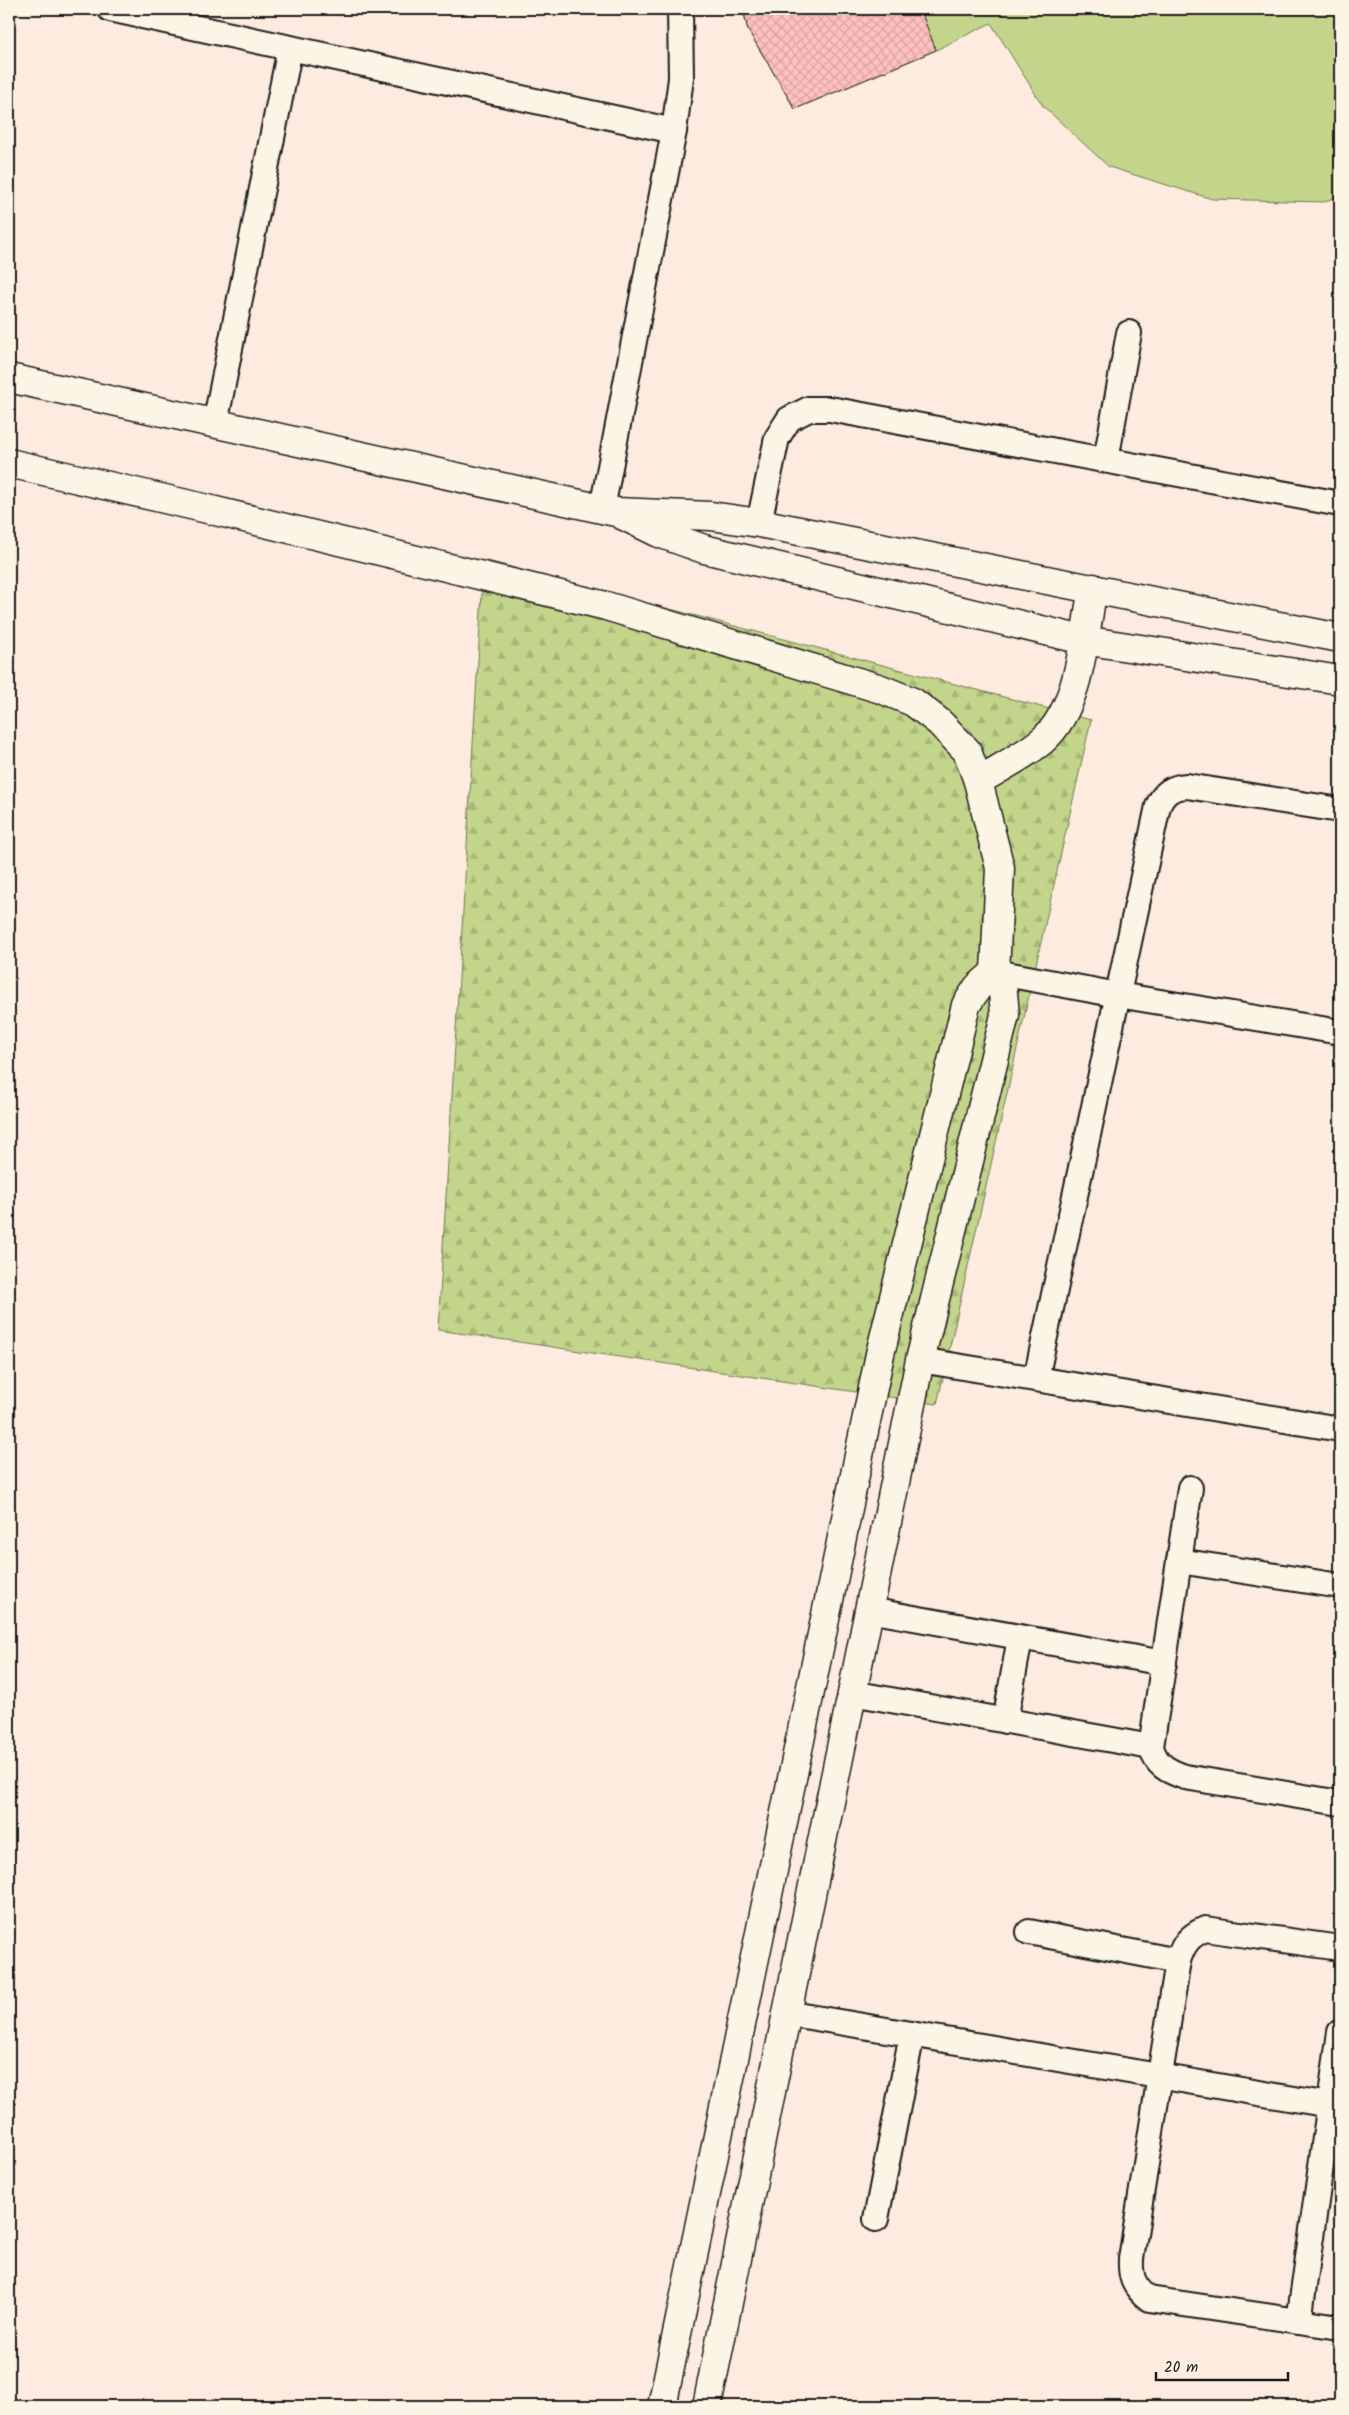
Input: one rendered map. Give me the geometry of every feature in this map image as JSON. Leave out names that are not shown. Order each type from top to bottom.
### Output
[{"type":"main road","points":[[9,378],[609,511],[712,516],[759,523],[1340,638]]},
{"type":"main road","points":[[9,463],[204,508],[606,606],[881,689],[913,702],[939,722],[967,751],[978,781],[1000,868],[995,972],[1003,994],[1005,1015],[920,1360],[707,2406]]},
{"type":"main road","points":[[609,511],[659,533],[704,549],[1083,640],[1340,680]]},
{"type":"main road","points":[[752,561],[759,523]]},
{"type":"main road","points":[[978,781],[1045,738],[1068,705],[1075,686],[1092,588]]},
{"type":"main road","points":[[662,2406],[880,1354],[966,1005],[978,987],[995,972]]},
{"type":"main road","points":[[880,1354],[920,1360]]},
{"type":"main road","points":[[811,1686],[852,1693]]},
{"type":"main road","points":[[745,2005],[786,2013]]},
{"type":"lane","points":[[110,9],[674,131]]},
{"type":"lane","points":[[609,511],[674,131],[681,78],[680,9]]},
{"type":"lane","points":[[215,424],[290,48]]},
{"type":"lane","points":[[1106,460],[1129,333]]},
{"type":"lane","points":[[759,523],[777,438],[789,419],[809,409],[830,409],[1340,504]]},
{"type":"lane","points":[[1036,1379],[1158,806],[1162,797],[1168,790],[1187,786],[1340,810]]},
{"type":"lane","points":[[995,972],[1118,995],[1340,1032]]},
{"type":"lane","points":[[920,1360],[1340,1429]]},
{"type":"lane","points":[[1190,1488],[1151,1747],[1154,1757],[1162,1767],[1185,1777],[1340,1802]]},
{"type":"lane","points":[[1179,1561],[1340,1586]]},
{"type":"lane","points":[[869,1610],[1164,1662]]},
{"type":"lane","points":[[1005,1721],[1020,1638]]},
{"type":"lane","points":[[852,1693],[1151,1747]]},
{"type":"lane","points":[[1340,1948],[1205,1929],[1191,1935],[1182,1947],[1178,1960],[1130,2274],[1136,2289],[1149,2299],[1340,2327]]},
{"type":"lane","points":[[1029,1932],[1178,1960]]},
{"type":"lane","points":[[786,2013],[1330,2105]]},
{"type":"lane","points":[[1299,2321],[1340,2032]]},
{"type":"lane","points":[[876,2219],[912,2034]]},
{"type":"green space","points":[[743,9],[1340,9],[1340,195],[1324,202],[1212,199],[1109,167],[1043,106],[991,23],[936,50],[795,109],[748,30]]},
{"type":"green space","points":[[484,560],[1091,720],[937,1404],[438,1330]]},
{"type":"building","points":[[743,9],[920,9],[936,50],[795,109],[748,30]]}]
